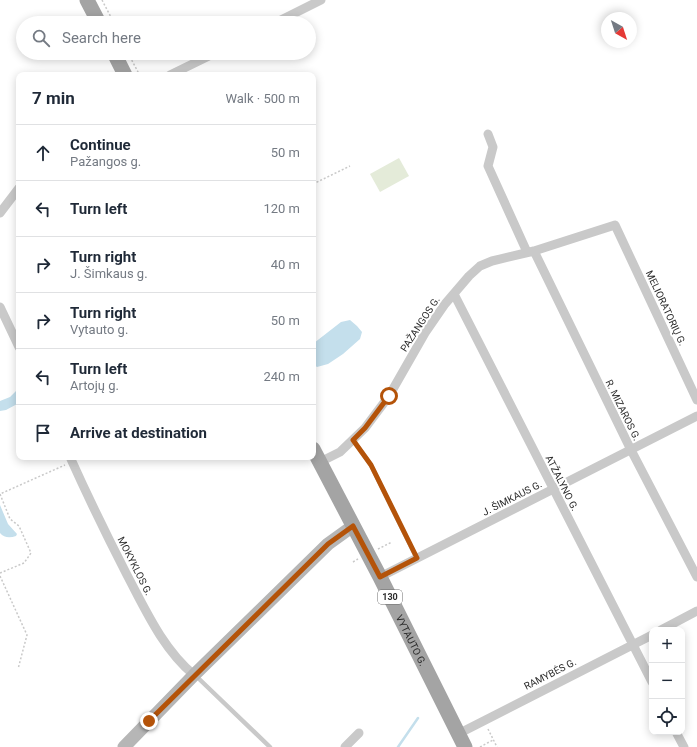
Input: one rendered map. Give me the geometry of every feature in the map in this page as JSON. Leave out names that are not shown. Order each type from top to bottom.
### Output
[{"type":"main road","points":[[87,0],[95,16]]},
{"type":"main road","points":[[118,60],[124,72]]},
{"type":"main road","name":"VYTAUTO G.","points":[[316,455],[380,577],[462,740]]},
{"type":"main road","points":[[124,747],[194,675],[328,544],[353,526]]},
{"type":"street","points":[[289,16],[321,0]]},
{"type":"street","points":[[176,72],[201,60]]},
{"type":"street","name":"R. MIZAROS G.","points":[[488,134],[493,147],[488,166],[530,252],[697,577]]},
{"type":"street","points":[[0,213],[16,192]]},
{"type":"street","name":"PAŽANGOS G.","points":[[316,455],[340,452],[365,428],[389,396],[425,333],[445,304],[469,276],[480,266],[492,261],[530,252],[615,225]]},
{"type":"street","name":"MELIORATORIŲ G.","points":[[615,225],[697,400]]},
{"type":"street","name":"ATŽALYNO G.","points":[[454,294],[649,676]]},
{"type":"street","points":[[0,307],[16,341]]},
{"type":"street","name":"J. ŠIMKAUS G.","points":[[380,577],[697,416]]},
{"type":"street","name":"MOKYKLOS G.","points":[[71,460],[99,520],[146,611],[166,645],[194,675]]},
{"type":"street","points":[[667,627],[697,611]]},
{"type":"street","name":"RAMYBĖS G.","points":[[462,740],[484,721],[649,636]]},
{"type":"street","points":[[345,747],[359,733]]},
{"type":"street","points":[[678,735],[684,747]]},
{"type":"lane","points":[[353,440],[371,465],[417,558]]},
{"type":"lane","points":[[194,675],[199,678],[270,747]]},
{"type":"path","points":[[102,0],[110,16]]},
{"type":"path","points":[[132,60],[138,72]]},
{"type":"path","points":[[316,183],[350,166]]},
{"type":"path","points":[[0,573],[24,563],[31,553],[19,526],[10,520],[0,494],[69,460]]},
{"type":"path","points":[[0,576],[27,635],[18,669]]},
{"type":"path","points":[[484,721],[496,747]]},
{"type":"path","points":[[480,747],[493,740]]},
{"type":"green space","points":[[399,158],[409,176],[380,192],[370,174]]},
{"type":"water","points":[[350,320],[357,326],[362,332],[360,339],[343,354],[328,364],[317,367],[316,341],[341,322]]},
{"type":"water","points":[[16,391],[16,405],[6,410],[0,411],[0,401],[10,397]]},
{"type":"water","points":[[0,505],[8,524],[17,534],[16,536],[7,537],[0,533]]},
{"type":"waterway","points":[[398,747],[418,718]]},
{"type":"route","points":[[149,721],[328,544],[353,526],[380,577],[417,558],[371,465],[353,440],[365,428],[389,396]]}]
